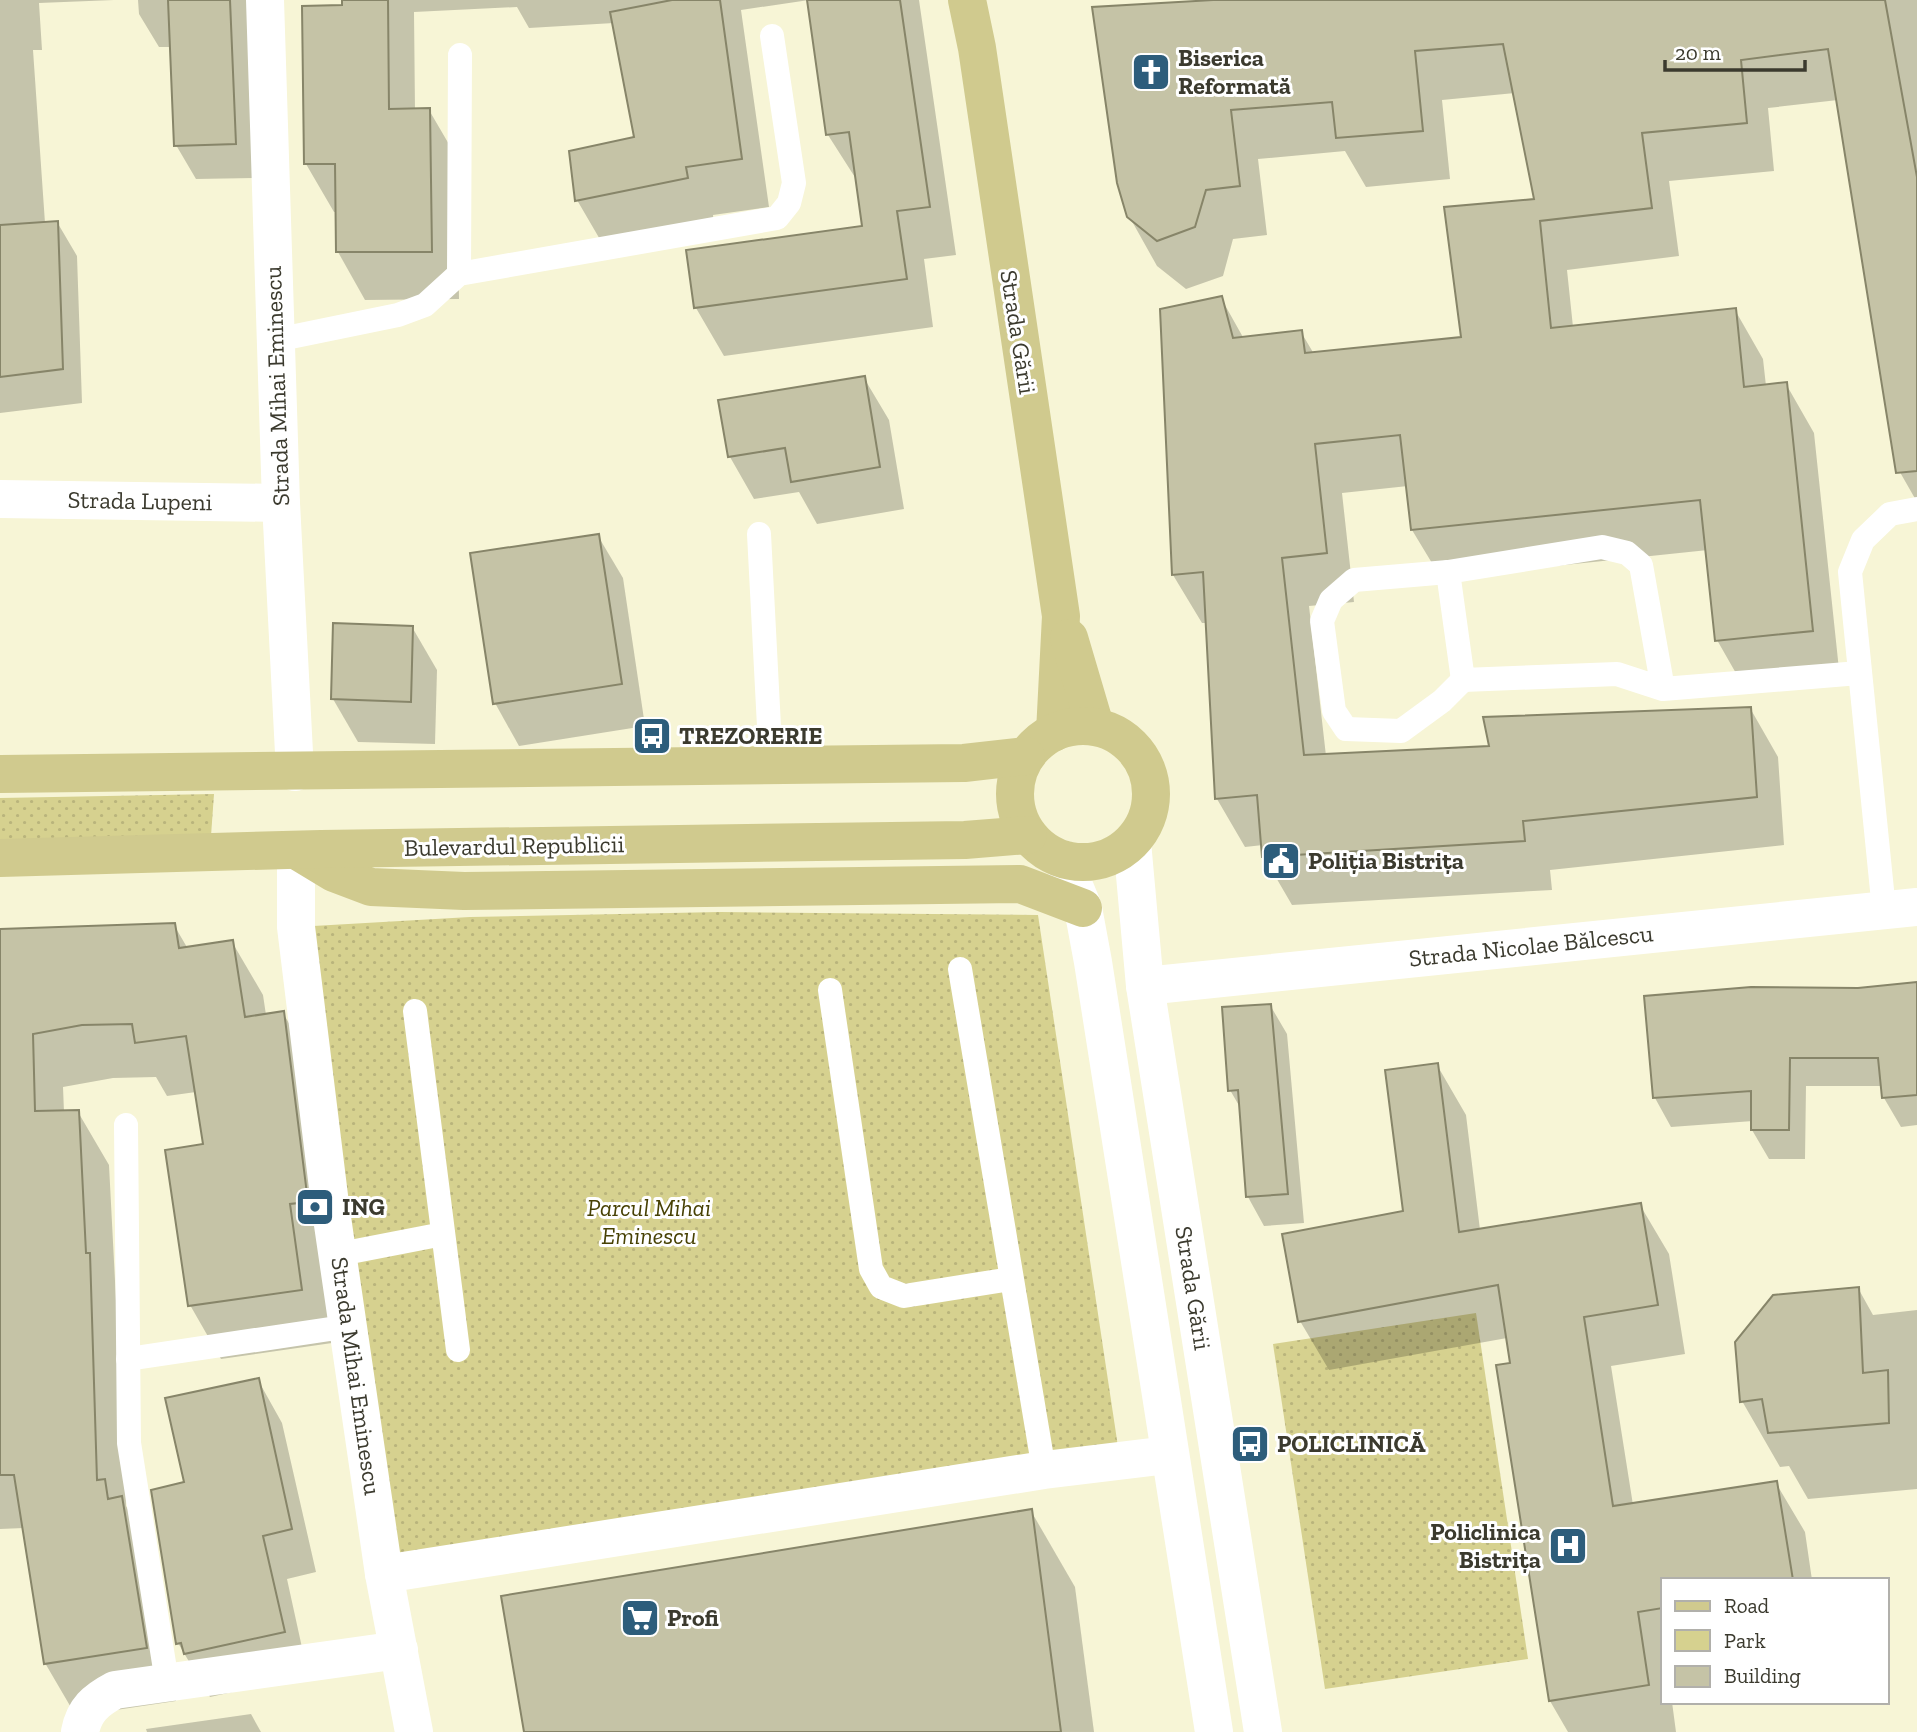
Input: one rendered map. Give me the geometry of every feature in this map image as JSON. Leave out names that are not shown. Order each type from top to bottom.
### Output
[{"type":"main road","name":"Strada Gării","points":[[967,0],[977,48],[1061,616],[1095,726]]},
{"type":"main road","name":"Strada Gării","points":[[977,48],[985,0]]},
{"type":"main road","name":"Strada Gării","points":[[1055,732],[1061,616]]},
{"type":"main road","points":[[1074,726],[1095,726],[1115,733],[1132,746],[1144,763],[1151,783],[1151,804],[1144,825],[1132,842],[1112,856],[1088,862],[1063,859],[1028,835],[1018,816],[1014,796],[1017,775],[1038,742],[1055,732],[1074,726]]},
{"type":"main road","points":[[0,774],[964,763],[1026,757]]},
{"type":"main road","name":"Bulevardul Republicii","points":[[0,858],[296,850],[965,840],[1028,835]]},
{"type":"main road","points":[[296,850],[334,873],[371,887],[464,891],[1020,884],[1083,908]]},
{"type":"street","name":"Strada Mihai Eminescu","points":[[265,0],[281,503],[295,772]]},
{"type":"street","name":"Strada Lupeni","points":[[0,499],[281,503]]},
{"type":"street","name":"Strada Gării","points":[[1132,842],[1145,986],[1263,1732]]},
{"type":"street","name":"Strada Mihai Eminescu","points":[[296,850],[296,927],[330,1204],[340,1254],[384,1574],[414,1732]]},
{"type":"street","name":"Strada Gării","points":[[1063,859],[1083,908],[1214,1732]]},
{"type":"street","name":"Strada Nicolae Bălcescu","points":[[1145,986],[1900,909]]},
{"type":"street","points":[[384,1574],[1044,1470],[1168,1455]]},
{"type":"street","points":[[80,1732],[82,1719],[96,1700],[115,1690],[398,1650]]},
{"type":"lane","points":[[276,340],[398,315],[425,305],[459,274],[777,218],[789,203],[794,183],[772,36]]},
{"type":"lane","points":[[459,274],[460,55]]},
{"type":"lane","points":[[1900,909],[1859,673],[1850,572],[1863,540],[1890,514],[1917,509]]},
{"type":"lane","points":[[758,534],[771,765]]},
{"type":"lane","points":[[1663,689],[1641,565],[1627,552],[1602,547],[1448,572],[1353,580],[1331,600],[1322,621],[1334,711],[1346,729],[1401,731],[1442,701],[1463,680],[1616,674],[1663,689],[1859,673]]},
{"type":"lane","points":[[1448,572],[1463,680]]},
{"type":"lane","points":[[960,969],[1044,1470]]},
{"type":"lane","points":[[830,990],[871,1269],[881,1287],[904,1296],[1011,1279]]},
{"type":"lane","points":[[415,1011],[458,1350]]},
{"type":"lane","points":[[126,1125],[129,1443],[167,1682]]},
{"type":"lane","points":[[340,1254],[443,1234]]},
{"type":"lane","points":[[128,1359],[350,1326]]},
{"type":"green space","points":[[214,794],[211,836],[0,842],[0,798]]},
{"type":"green space","name":"Parcul Mihai Eminescu","points":[[720,912],[1038,915],[1120,1460],[384,1574],[296,927],[470,917]]},
{"type":"green space","points":[[1476,1313],[1528,1659],[1325,1689],[1273,1344]]},
{"type":"building","points":[[168,0],[230,0],[236,144],[174,146]]},
{"type":"building","points":[[342,0],[388,0],[389,109],[430,108],[432,252],[336,252],[335,164],[304,164],[302,6],[342,5]]},
{"type":"building","points":[[672,0],[720,0],[742,159],[686,167],[688,178],[575,201],[569,151],[634,137],[610,12]]},
{"type":"building","points":[[807,0],[900,0],[930,207],[897,211],[907,279],[694,308],[686,250],[862,226],[849,132],[826,135]]},
{"type":"building","points":[[1213,0],[1885,0],[1917,177],[1917,471],[1896,473],[1828,49],[1741,60],[1747,123],[1642,133],[1652,208],[1540,221],[1551,328],[1736,308],[1744,387],[1787,382],[1813,631],[1715,641],[1700,500],[1411,530],[1400,435],[1315,444],[1327,553],[1282,558],[1304,755],[1489,746],[1483,717],[1751,707],[1757,797],[1523,821],[1525,841],[1262,857],[1257,795],[1215,799],[1203,572],[1172,575],[1160,309],[1222,296],[1233,338],[1302,330],[1305,353],[1461,337],[1444,207],[1534,199],[1503,44],[1415,51],[1423,131],[1336,138],[1332,102],[1231,110],[1240,186],[1206,190],[1195,227],[1157,241],[1127,217],[1117,183],[1092,7]]},
{"type":"building","points":[[58,221],[63,369],[0,377],[0,225]]},
{"type":"building","points":[[865,376],[880,467],[791,482],[785,448],[728,457],[718,400]]},
{"type":"building","points":[[599,534],[622,684],[493,704],[470,553]]},
{"type":"building","points":[[333,623],[413,626],[411,702],[331,699]]},
{"type":"building","points":[[175,923],[179,948],[233,940],[245,1017],[284,1011],[308,1202],[290,1204],[302,1290],[188,1306],[165,1150],[203,1144],[186,1036],[135,1043],[132,1024],[82,1025],[33,1034],[35,1111],[79,1110],[86,1253],[90,1253],[97,1480],[105,1479],[108,1499],[122,1496],[147,1648],[44,1664],[14,1475],[0,1475],[0,929]]},
{"type":"building","points":[[1917,982],[1917,1095],[1882,1098],[1878,1058],[1790,1058],[1789,1130],[1751,1130],[1751,1091],[1653,1098],[1644,996],[1751,987],[1858,988]]},
{"type":"building","points":[[1271,1004],[1288,1194],[1246,1197],[1238,1090],[1228,1091],[1222,1007]]},
{"type":"building","points":[[1438,1063],[1459,1232],[1641,1203],[1658,1305],[1584,1317],[1613,1506],[1777,1481],[1793,1578],[1661,1578],[1661,1608],[1638,1612],[1649,1685],[1549,1701],[1496,1365],[1510,1363],[1498,1285],[1298,1322],[1282,1234],[1403,1211],[1385,1070]]},
{"type":"building","points":[[1859,1287],[1863,1373],[1888,1370],[1889,1423],[1768,1433],[1762,1399],[1740,1402],[1735,1342],[1773,1295]]},
{"type":"building","points":[[259,1378],[292,1529],[263,1536],[285,1632],[184,1654],[181,1643],[176,1644],[151,1490],[184,1482],[165,1398]]},
{"type":"building","points":[[1032,1509],[1061,1732],[524,1732],[501,1596]]},
{"type":"place","name":"Biserica Reformată","points":[[1151,72]]},
{"type":"place","name":"TREZORERIE","points":[[652,736]]},
{"type":"place","name":"Poliția Bistrița","points":[[1281,861]]},
{"type":"place","name":"ING","points":[[315,1207]]},
{"type":"place","name":"POLICLINICĂ","points":[[1250,1444]]},
{"type":"place","name":"Policlinica Bistrița","points":[[1568,1546]]},
{"type":"place","name":"Profi","points":[[640,1618]]}]
